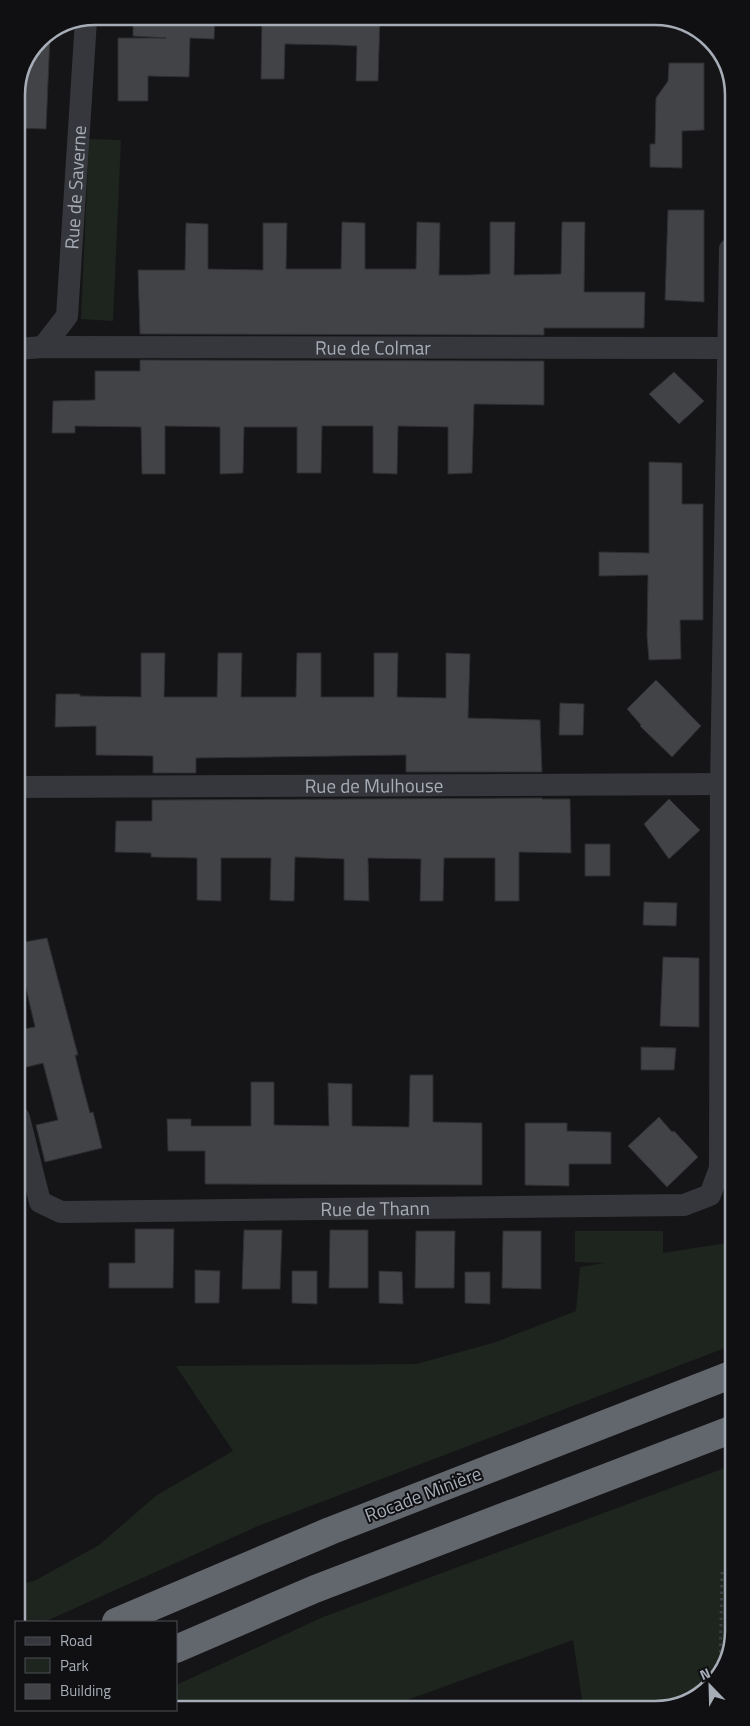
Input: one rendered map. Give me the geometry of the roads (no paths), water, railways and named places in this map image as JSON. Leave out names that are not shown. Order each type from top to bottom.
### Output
[{"type":"highway","name":"Rocade Minière","points":[[118,1621],[330,1531],[725,1377]]},
{"type":"highway","points":[[178,1648],[315,1589],[725,1432]]},
{"type":"street","name":"Rue de Saverne","points":[[43,347],[67,316],[86,26]]},
{"type":"street","name":"Rue de Colmar","points":[[25,348],[725,348]]},
{"type":"street","name":"Rue de Mulhouse","points":[[25,787],[725,784]]},
{"type":"street","name":"Rue de Thann","points":[[25,1142],[40,1202],[61,1212],[684,1206],[710,1194],[720,1168],[725,848]]}]
